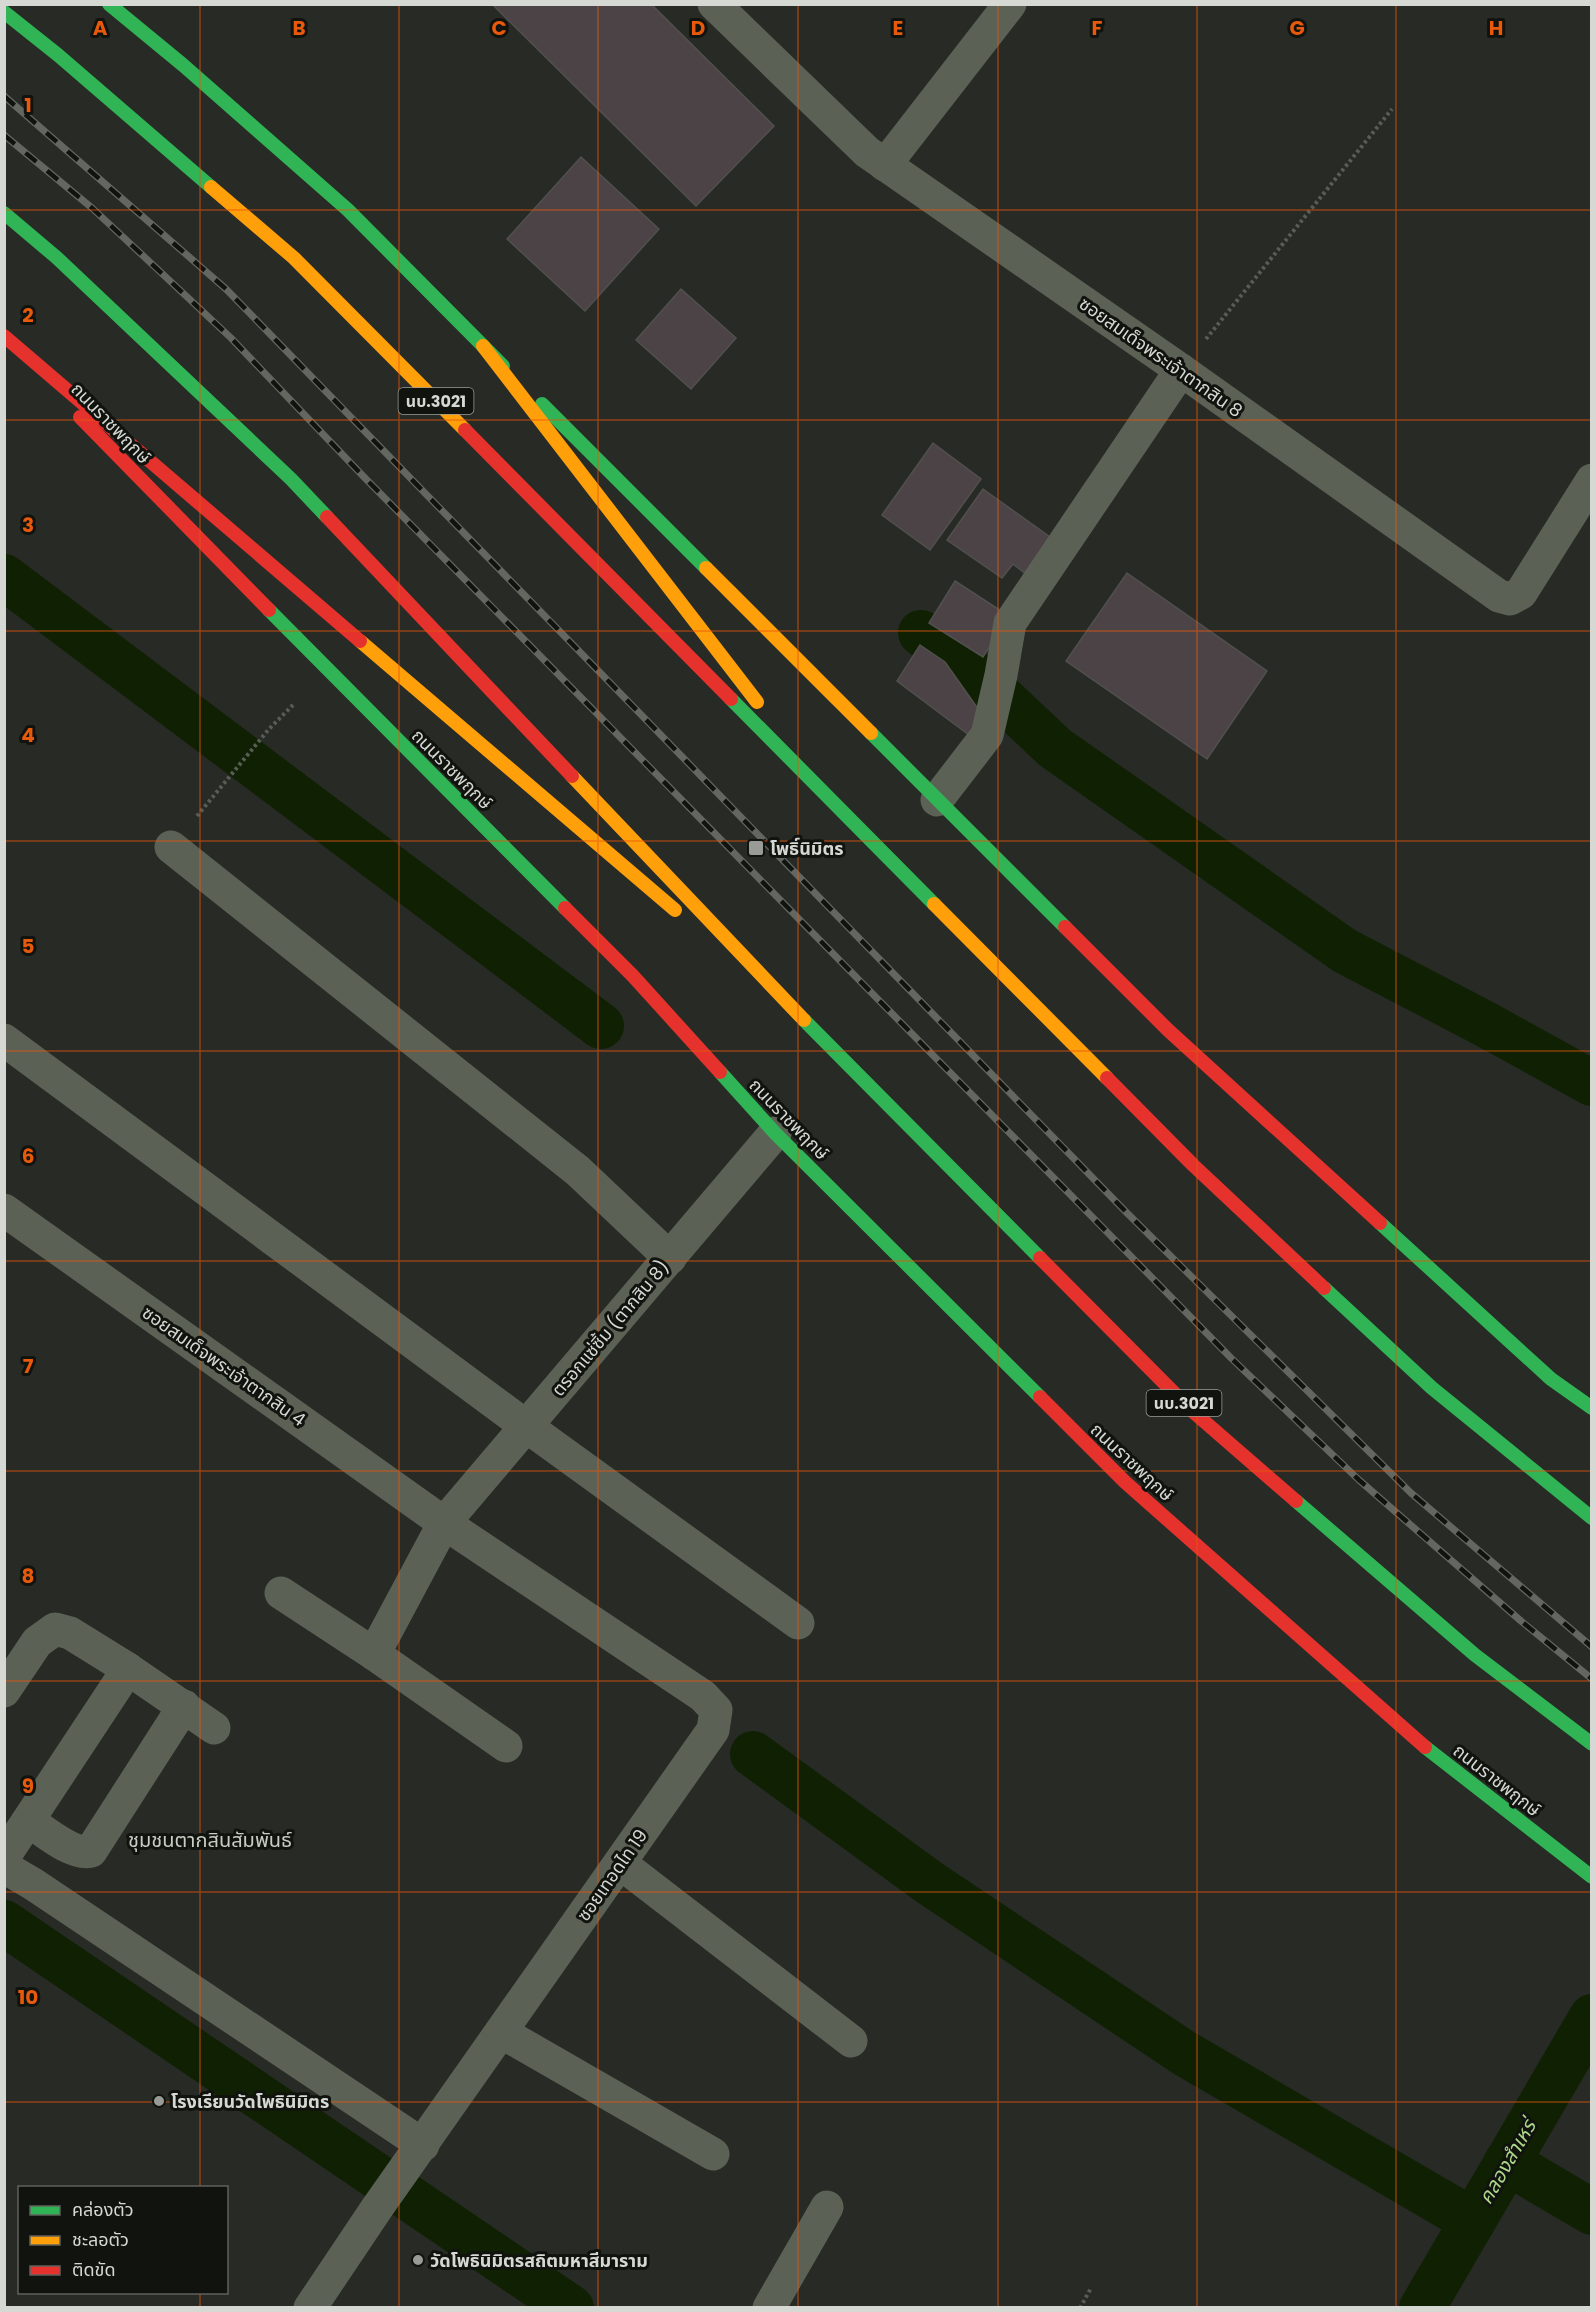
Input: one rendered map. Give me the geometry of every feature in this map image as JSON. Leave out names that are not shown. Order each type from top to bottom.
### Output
[{"type":"main road","points":[[109,4],[183,65],[348,210],[1168,1030],[1551,1379],[1592,1408]]},
{"type":"main road","name":"นบ.3021","points":[[4,12],[58,55],[294,258],[1193,1165],[1432,1388],[1592,1518]]},
{"type":"main road","name":"นบ.3021","points":[[4,213],[56,257],[291,479],[810,1026],[1190,1409],[1475,1655],[1592,1744]]},
{"type":"main road","points":[[4,337],[684,918]]},
{"type":"main road","name":"ถนนราชพฤกษ์","points":[[4,337],[202,543],[633,976],[775,1133],[1125,1482],[1429,1750],[1591,1877]]},
{"type":"main road","points":[[483,346],[844,815]]},
{"type":"main road","points":[[702,933],[810,1026]]},
{"type":"street","name":"ซอยสมเด็จพระเจ้าตากสิน 8","points":[[714,4],[867,152],[1181,370],[1499,596],[1510,599],[1521,593],[1592,480]]},
{"type":"street","points":[[885,165],[1010,4]]},
{"type":"street","points":[[937,800],[987,735],[1010,623],[1181,370]]},
{"type":"street","points":[[171,847],[578,1171],[669,1258]]},
{"type":"street","points":[[4,1040],[526,1426],[798,1623]]},
{"type":"street","name":"ตรอกแซ่ซิ้ม (ตากสิน 8)","points":[[374,1654],[444,1523],[775,1133]]},
{"type":"street","name":"ซอยสมเด็จพระเจ้าตากสิน 4","points":[[4,1210],[444,1523]]},
{"type":"street","name":"ซอยเทอดไท 19","points":[[310,2307],[376,2208],[713,1730],[716,1710],[703,1696],[444,1523]]},
{"type":"street","points":[[281,1593],[374,1654],[506,1746]]},
{"type":"street","points":[[4,1691],[38,1642],[56,1629],[70,1633],[128,1669],[214,1728]]},
{"type":"street","points":[[4,1857],[128,1669]]},
{"type":"street","points":[[29,1821],[74,1850],[91,1851],[184,1706]]},
{"type":"street","points":[[620,1863],[850,2041]]},
{"type":"street","points":[[4,1867],[43,1890],[415,2155]]},
{"type":"street","points":[[501,2032],[713,2154]]},
{"type":"street","points":[[769,2307],[827,2207]]},
{"type":"path","points":[[1181,370],[1392,109]]},
{"type":"path","points":[[171,847],[269,729],[293,705]]},
{"type":"path","points":[[1080,2307],[1091,2288]]},
{"type":"building","points":[[492,4],[651,4],[774,126],[696,206]]},
{"type":"building","points":[[581,157],[659,229],[585,311],[507,239]]},
{"type":"building","points":[[681,289],[736,338],[691,389],[636,340]]},
{"type":"building","points":[[933,443],[981,479],[930,550],[882,515]]},
{"type":"building","points":[[983,489],[1057,542],[1031,578],[1013,564],[1002,578],[947,540]]},
{"type":"building","points":[[1127,573],[1267,671],[1207,759],[1066,661]]},
{"type":"building","points":[[955,581],[1009,616],[983,657],[929,623]]},
{"type":"building","points":[[920,645],[945,662],[986,720],[973,738],[897,681]]},
{"type":"waterway","points":[[4,577],[601,1026]]},
{"type":"waterway","points":[[921,633],[984,681],[1055,748],[1345,951],[1592,1083]]},
{"type":"waterway","points":[[753,1754],[930,1883],[1184,2053],[1473,2221]]},
{"type":"waterway","points":[[4,1923],[571,2308]]},
{"type":"waterway","name":"คลองสำเหร่","points":[[1422,2308],[1592,2017]]},
{"type":"waterway","points":[[1507,2162],[1592,2212]]},
{"type":"railway","points":[[4,96],[226,289],[1127,1213],[1411,1493],[1592,1647]]},
{"type":"railway","points":[[4,135],[92,208],[231,338],[363,476],[1231,1358],[1359,1480],[1521,1621],[1592,1679]]},
{"type":"traffic: fast","points":[[109,4],[183,65],[348,210],[503,366]]},
{"type":"traffic: fast","points":[[4,12],[58,55],[211,187]]},
{"type":"traffic: fast","points":[[4,213],[56,257],[291,479],[327,517]]},
{"type":"traffic: fast","points":[[542,404],[706,568]]},
{"type":"traffic: fast","points":[[269,610],[565,908]]},
{"type":"traffic: fast","points":[[731,699],[934,904]]},
{"type":"traffic: fast","points":[[871,733],[1065,927]]},
{"type":"traffic: fast","points":[[804,1020],[1040,1258]]},
{"type":"traffic: fast","points":[[720,1072],[775,1133],[1040,1397]]},
{"type":"traffic: fast","points":[[1380,1223],[1551,1379],[1592,1408]]},
{"type":"traffic: fast","points":[[1324,1288],[1432,1388],[1592,1518]]},
{"type":"traffic: fast","points":[[1296,1501],[1475,1655],[1592,1744]]},
{"type":"traffic: fast","points":[[1425,1747],[1592,1877]]},
{"type":"traffic: slow","points":[[211,187],[294,258],[465,430]]},
{"type":"traffic: slow","points":[[483,346],[757,702]]},
{"type":"traffic: slow","points":[[706,568],[871,733]]},
{"type":"traffic: slow","points":[[360,641],[675,910]]},
{"type":"traffic: slow","points":[[572,776],[804,1020]]},
{"type":"traffic: slow","points":[[934,904],[1107,1078]]},
{"type":"traffic: jam","points":[[4,336],[360,641]]},
{"type":"traffic: jam","points":[[80,417],[269,610]]},
{"type":"traffic: jam","points":[[465,430],[731,699]]},
{"type":"traffic: jam","points":[[327,517],[572,776]]},
{"type":"traffic: jam","points":[[565,908],[633,976],[720,1072]]},
{"type":"traffic: jam","points":[[1065,927],[1168,1030],[1380,1223]]},
{"type":"traffic: jam","points":[[1107,1078],[1193,1165],[1324,1288]]},
{"type":"traffic: jam","points":[[1040,1258],[1190,1409],[1296,1501]]},
{"type":"traffic: jam","points":[[1040,1397],[1125,1482],[1425,1747]]},
{"type":"place","name":"โพธิ์นิมิตร","points":[[756,848]]},
{"type":"place","name":"โรงเรียนวัดโพธินิมิตร","points":[[159,2101]]},
{"type":"place","name":"วัดโพธินิมิตรสถิตมหาสีมาราม","points":[[418,2260]]},
{"type":"district","name":"ชุมชนตากสินสัมพันธ์","points":[[210,1840]]}]
